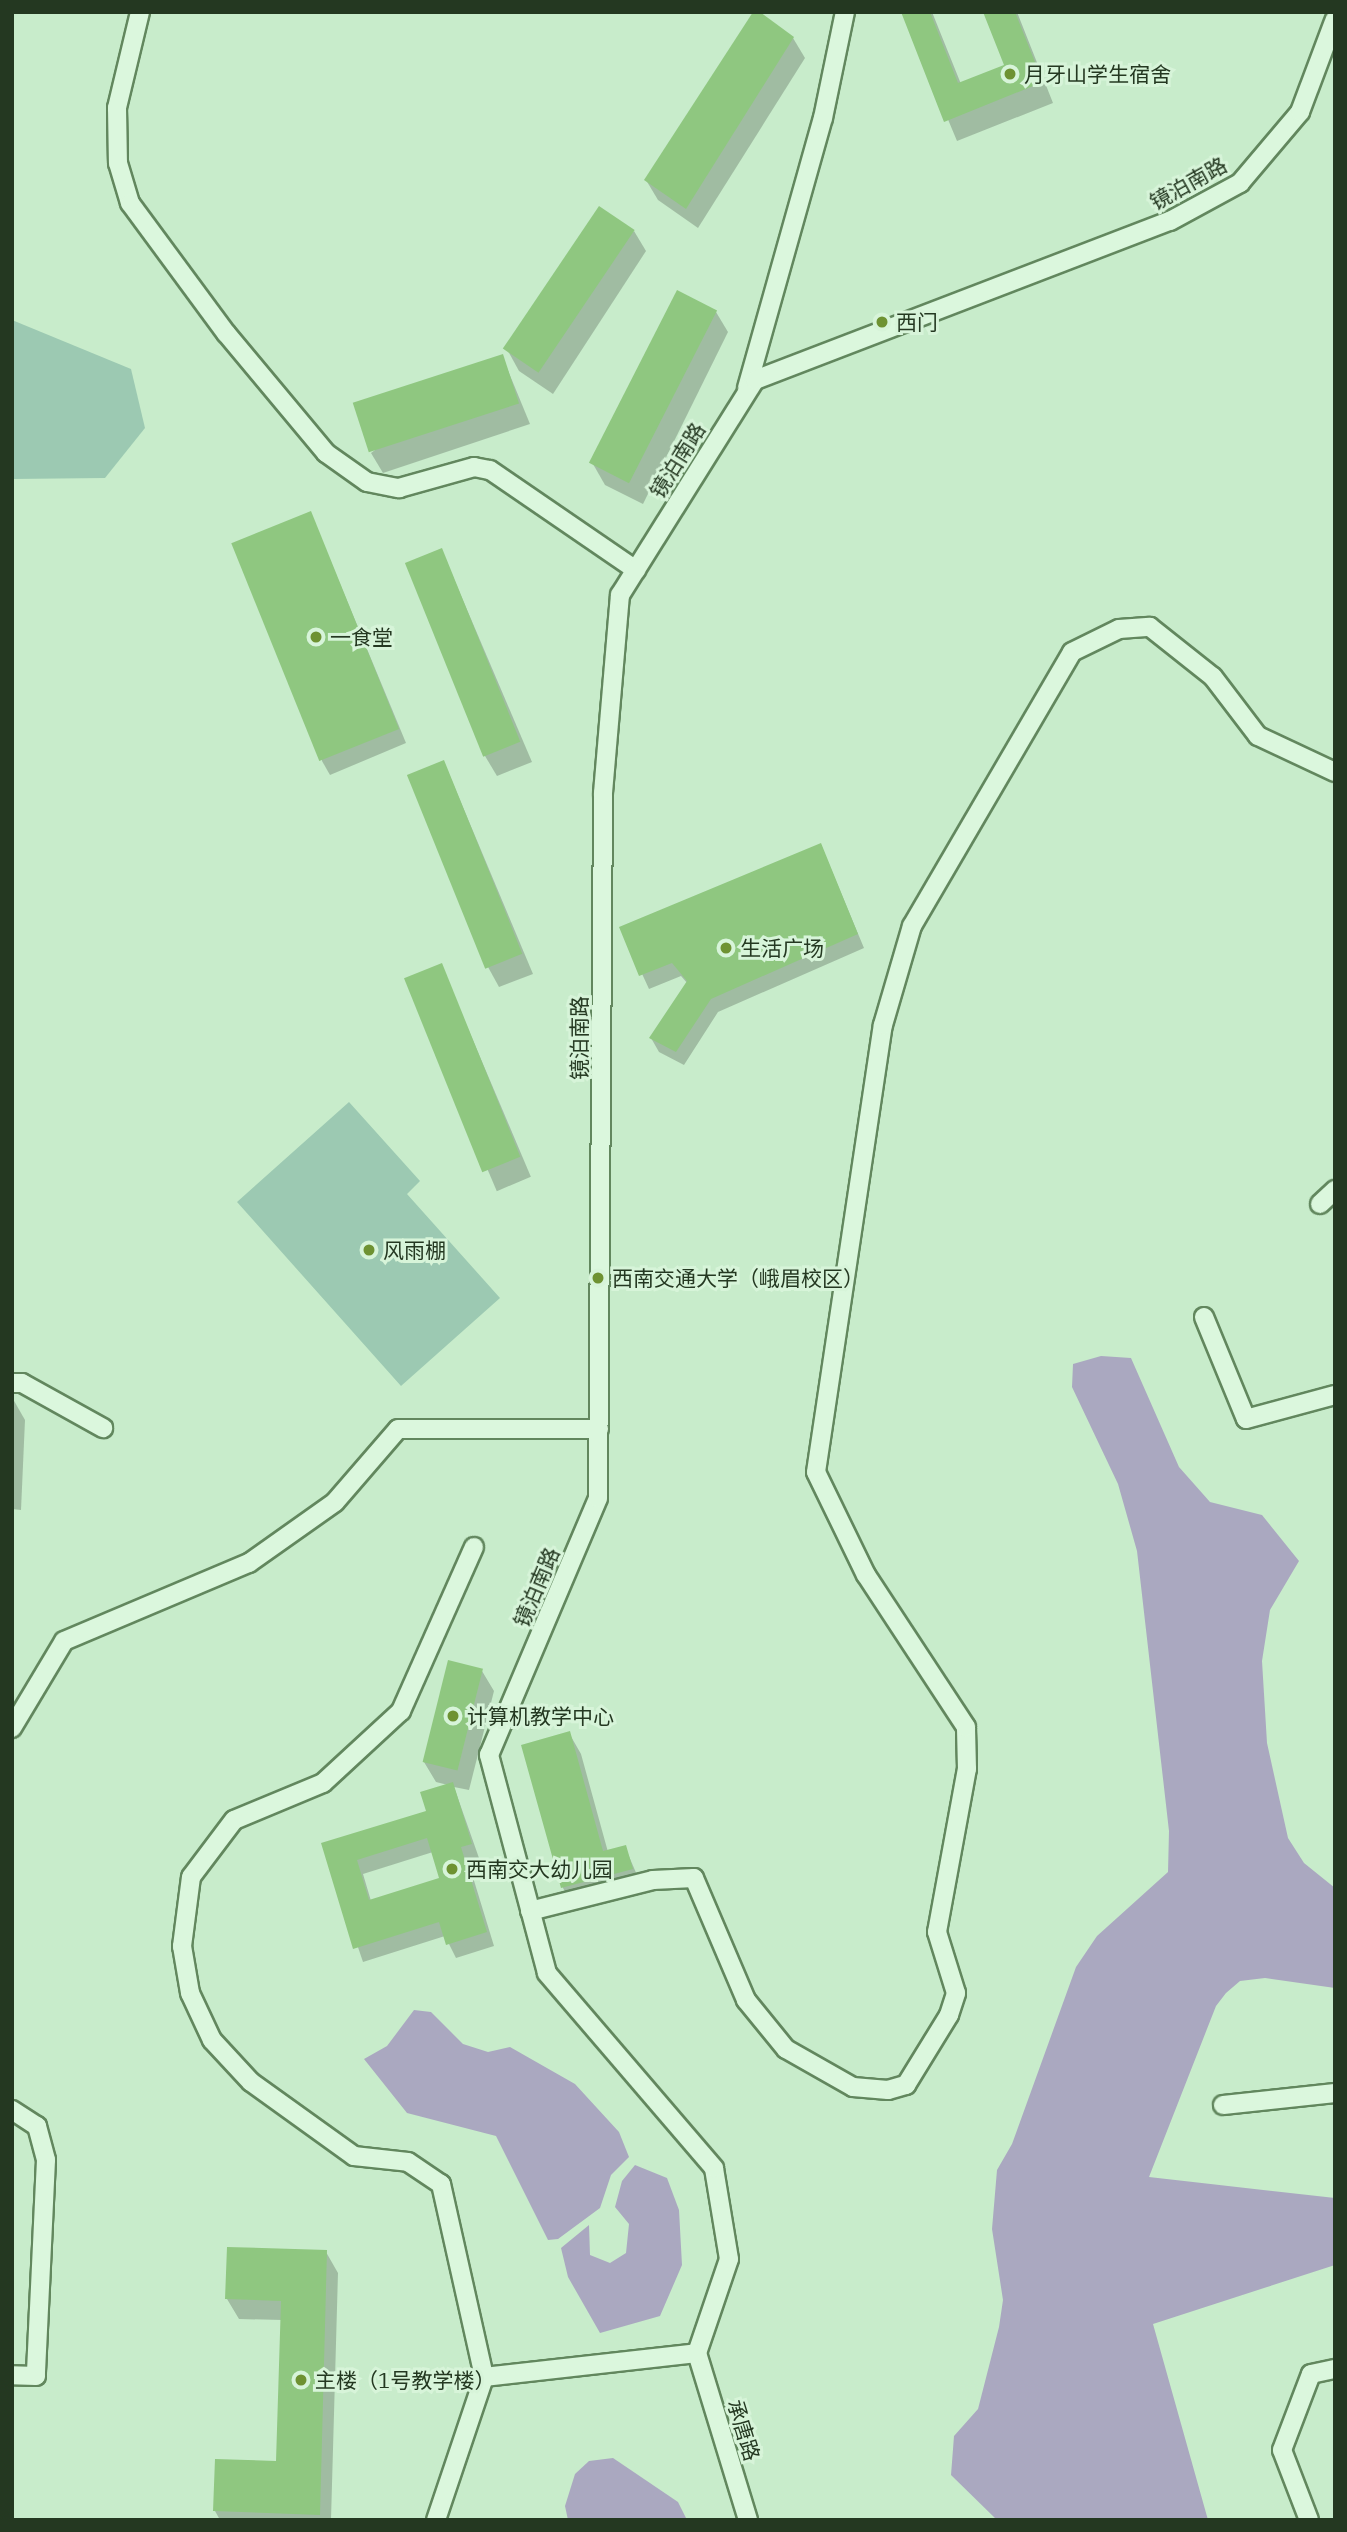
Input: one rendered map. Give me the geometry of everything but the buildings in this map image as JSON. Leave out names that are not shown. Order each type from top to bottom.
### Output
[{"type":"street","points":[[140,12],[117,108],[118,163],[130,203],[226,333],[326,453],[367,482],[399,488],[474,467],[491,470],[636,570]]},
{"type":"street","points":[[746,394],[823,118],[845,12]]},
{"type":"street","name":"镜泊南路","points":[[697,2353],[729,2259],[714,2168],[547,1973],[489,1755],[598,1498],[603,793],[620,595],[754,380],[1171,221],[1240,183],[1300,112],[1335,19]]},
{"type":"street","points":[[530,1910],[653,1880],[694,1878],[746,2000],[786,2049],[853,2087],[888,2090],[906,2085],[949,2015],[956,1993],[937,1932],[967,1769],[966,1727],[866,1575],[816,1472],[883,1025],[912,926],[1072,652],[1119,629],[1150,627],[1213,677],[1258,736],[1335,772]]},
{"type":"street","points":[[1320,1203],[1335,1190]]},
{"type":"street","points":[[1204,1317],[1246,1419],[1335,1395]]},
{"type":"street","points":[[12,1383],[22,1383],[103,1427]]},
{"type":"street","points":[[12,1728],[64,1641],[249,1563],[335,1502],[398,1429],[599,1429]]},
{"type":"street","points":[[436,2520],[484,2377],[441,2184],[408,2162],[354,2156],[251,2081],[212,2040],[190,1993],[183,1947],[191,1877],[234,1820],[323,1783],[401,1711],[474,1547]]},
{"type":"street","points":[[1223,2105],[1335,2093]]},
{"type":"street","points":[[12,2110],[37,2126],[46,2160],[36,2376],[12,2375]]},
{"type":"street","points":[[484,2377],[697,2353]]},
{"type":"street","name":"承唐路","points":[[697,2353],[748,2520]]},
{"type":"street","points":[[1309,2520],[1282,2451],[1311,2374],[1335,2369]]},
{"type":"green space","points":[[12,320],[131,369],[145,428],[105,478],[12,479]]},
{"type":"green space","name":"风雨棚","points":[[349,1102],[420,1181],[407,1194],[500,1298],[401,1386],[237,1202]]},
{"type":"water","points":[[1101,1356],[1131,1358],[1179,1467],[1210,1502],[1262,1515],[1299,1561],[1270,1610],[1262,1661],[1267,1743],[1288,1838],[1304,1863],[1335,1888],[1335,1988],[1265,1978],[1240,1981],[1226,1993],[1216,2006],[1149,2177],[1335,2198],[1335,2265],[1153,2324],[1208,2520],[997,2520],[951,2475],[954,2436],[978,2409],[999,2327],[1003,2300],[992,2229],[997,2170],[1012,2144],[1076,1967],[1097,1936],[1168,1872],[1169,1831],[1137,1551],[1118,1484],[1072,1387],[1073,1364]]},
{"type":"water","points":[[414,2010],[431,2012],[463,2044],[488,2052],[510,2047],[575,2084],[619,2132],[629,2157],[611,2175],[600,2208],[558,2239],[548,2240],[496,2136],[407,2113],[364,2059],[387,2046]]},
{"type":"water","points":[[635,2165],[667,2178],[679,2210],[682,2265],[660,2316],[600,2333],[568,2277],[561,2248],[589,2225],[590,2255],[610,2263],[626,2253],[629,2224],[615,2207],[622,2181]]},
{"type":"water","points":[[613,2458],[678,2502],[687,2520],[568,2520],[565,2506],[575,2474],[589,2461]]},
{"type":"place","name":"月牙山学生宿舍","points":[[1010,74]]},
{"type":"place","name":"西门","points":[[882,322]]},
{"type":"place","name":"一食堂","points":[[316,637]]},
{"type":"place","name":"生活广场","points":[[726,948]]},
{"type":"place","name":"风雨棚","points":[[369,1250]]},
{"type":"place","name":"西南交通大学（峨眉校区）","points":[[598,1278]]},
{"type":"place","name":"计算机教学中心","points":[[453,1716]]},
{"type":"place","name":"西南交大幼儿园","points":[[452,1869]]},
{"type":"place","name":"主楼（1号教学楼）","points":[[301,2380]]}]
